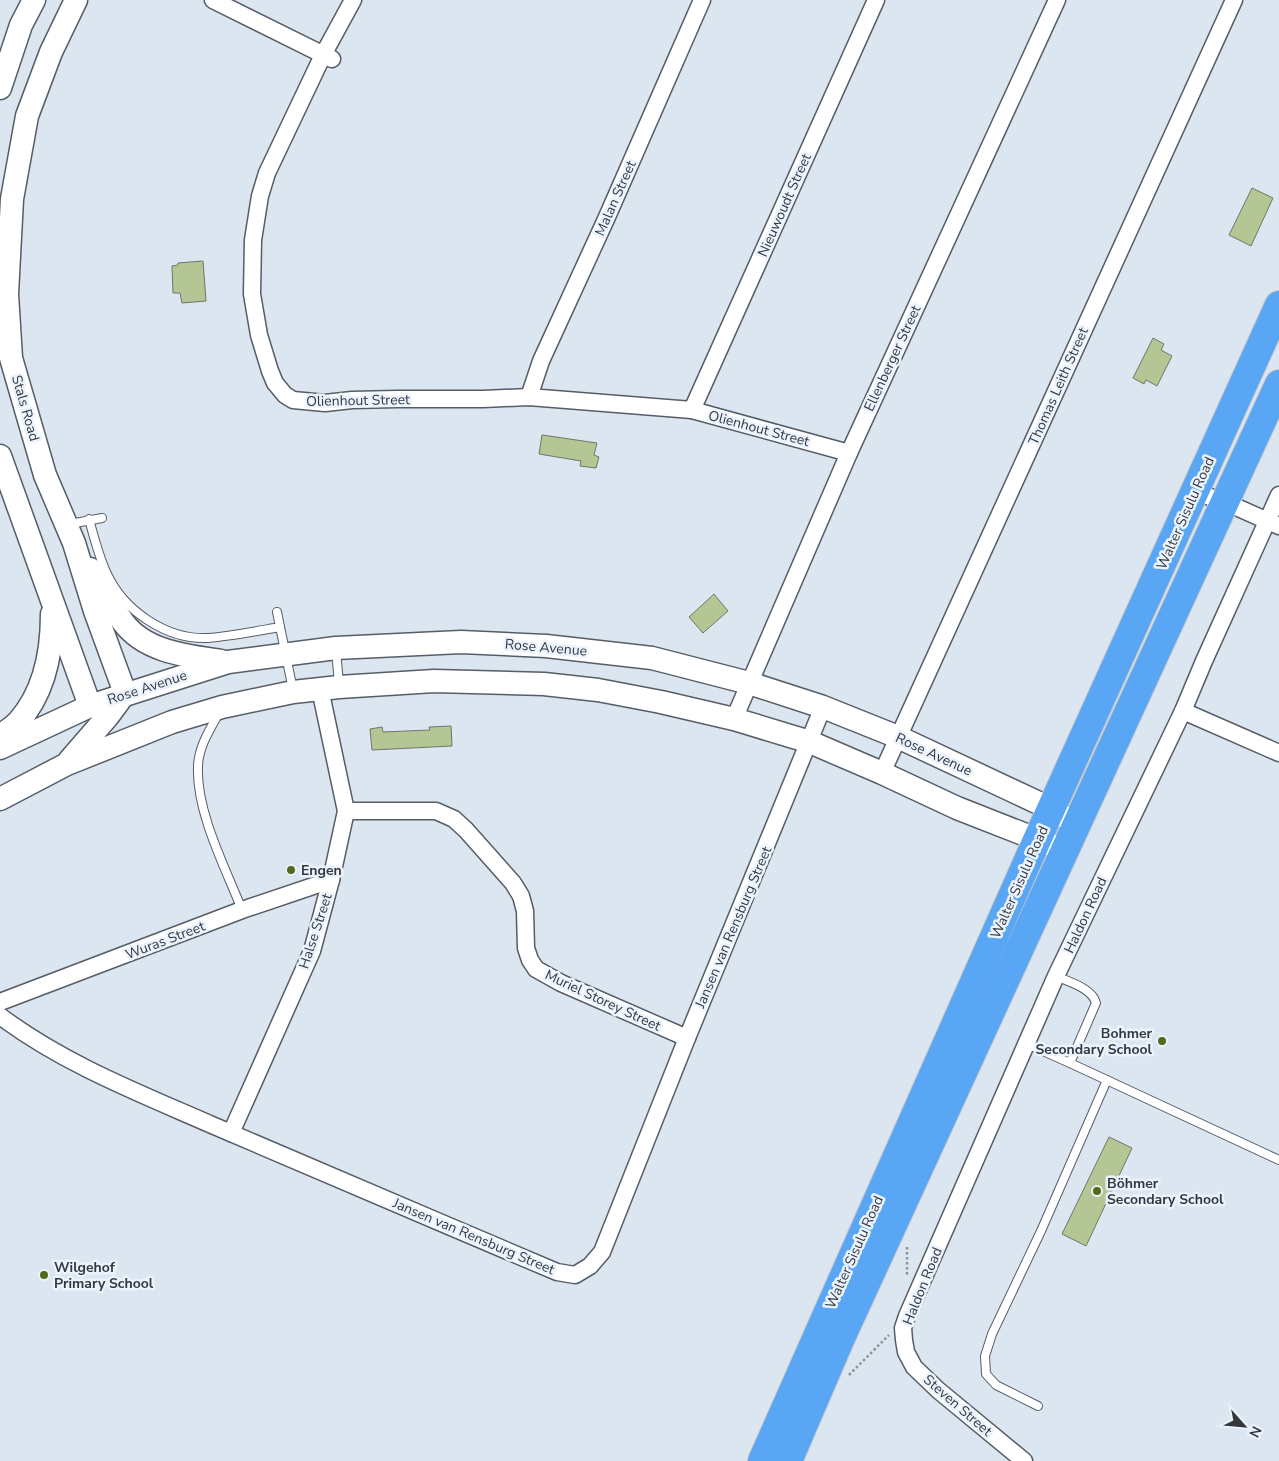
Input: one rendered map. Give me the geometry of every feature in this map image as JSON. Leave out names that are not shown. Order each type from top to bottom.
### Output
[{"type":"highway","name":"Walter Sisulu Road","points":[[788,1461],[840,1340],[949,1038],[1279,305]]},
{"type":"highway","name":"Walter Sisulu Road","points":[[762,1461],[895,1190],[974,1048],[1279,384]]},
{"type":"highway","points":[[1112,674],[1140,688]]},
{"type":"highway","points":[[949,1038],[974,1048]]},
{"type":"street","points":[[0,88],[22,25],[34,0]]},
{"type":"street","name":"Stals Road","points":[[76,0],[51,52],[27,116],[12,198],[4,262],[6,294],[11,358],[45,475],[70,534],[125,694]]},
{"type":"street","points":[[213,0],[328,57]]},
{"type":"street","name":"Olienhout Street","points":[[352,0],[328,57],[267,173],[256,216],[252,256],[252,294],[259,335],[275,384],[285,395],[293,400],[309,403],[397,398],[483,400],[530,398],[692,410],[849,453]]},
{"type":"street","name":"Malan Street","points":[[530,398],[541,361],[607,217],[702,0]]},
{"type":"street","name":"Nieuwoudt Street","points":[[692,410],[876,0]]},
{"type":"street","name":"Ellenberger Street","points":[[734,719],[849,453],[1057,0]]},
{"type":"street","name":"Thomas Leith Street","points":[[882,773],[1234,0]]},
{"type":"street","points":[[0,456],[53,599],[99,711]]},
{"type":"street","points":[[1195,492],[1225,502],[1273,523]]},
{"type":"street","name":"Haldon Road","points":[[904,1340],[907,1316],[1056,976],[1273,523],[1279,495]]},
{"type":"street","points":[[70,534],[124,623],[139,637],[170,652],[228,662]]},
{"type":"street","points":[[0,736],[18,722],[39,691],[52,640],[53,599]]},
{"type":"street","name":"Rose Avenue","points":[[0,748],[99,711],[125,694],[228,662],[336,648],[461,642],[546,646],[652,658],[749,683],[823,707],[898,737],[1078,824]]},
{"type":"street","points":[[0,799],[67,764],[172,722],[222,707],[293,692],[330,688],[434,681],[544,684],[598,690],[734,719],[810,742],[957,808],[1064,850]]},
{"type":"street","name":"Halse Street","points":[[232,1133],[312,951],[331,880],[346,811],[330,688]]},
{"type":"street","name":"Jansen van Rensburg Street","points":[[0,1016],[22,1033],[90,1071],[557,1272],[575,1275],[590,1266],[602,1252],[687,1038],[823,707]]},
{"type":"street","points":[[99,711],[132,721],[172,722]]},
{"type":"street","points":[[67,764],[99,711]]},
{"type":"street","points":[[1183,711],[1279,753]]},
{"type":"street","name":"Muriel Storey Street","points":[[346,811],[436,811],[454,819],[513,883],[521,896],[525,911],[526,948],[530,960],[536,969],[561,983],[687,1038]]},
{"type":"street","name":"Wuras Street","points":[[0,1002],[242,910],[331,880]]},
{"type":"street","name":"Steven Street","points":[[904,1340],[906,1352],[914,1366],[938,1390],[1024,1461]]},
{"type":"lane","points":[[70,534],[89,520],[102,518]]},
{"type":"lane","points":[[89,520],[107,575],[127,605],[154,624],[178,635],[207,638],[280,627]]},
{"type":"lane","points":[[277,612],[293,692]]},
{"type":"lane","points":[[330,688],[336,648]]},
{"type":"lane","points":[[222,707],[206,738],[198,766],[201,795],[207,822],[242,910]]},
{"type":"lane","points":[[1056,976],[1087,991],[1094,997],[1096,1003],[1070,1063]]},
{"type":"lane","points":[[1027,1044],[1279,1160]]},
{"type":"lane","points":[[1038,1406],[996,1385],[986,1374],[985,1356],[992,1334],[1107,1080]]},
{"type":"path","points":[[906,1242],[906,1279]]},
{"type":"path","points":[[847,1377],[907,1316]]},
{"type":"building","points":[[1252,188],[1273,198],[1251,246],[1229,235]]},
{"type":"building","points":[[203,261],[206,301],[182,303],[180,293],[173,293],[172,266],[178,265],[178,263]]},
{"type":"building","points":[[1153,338],[1164,344],[1161,350],[1172,356],[1157,386],[1146,380],[1144,384],[1133,378]]},
{"type":"building","points":[[542,435],[597,443],[594,455],[599,457],[596,468],[580,466],[581,461],[539,454]]},
{"type":"building","points":[[714,594],[728,611],[703,633],[689,617]]},
{"type":"building","points":[[451,726],[452,746],[372,750],[370,729],[382,727],[383,732],[430,730],[429,727]]},
{"type":"building","name":"Böhmer Secondary School","points":[[1109,1137],[1132,1148],[1086,1246],[1062,1234]]},
{"type":"place","name":"Engen","points":[[291,870]]},
{"type":"place","name":"Bohmer Secondary School","points":[[1162,1041]]},
{"type":"place","name":"Böhmer Secondary School","points":[[1097,1191]]},
{"type":"place","name":"Wilgehof Primary School","points":[[44,1275]]}]
